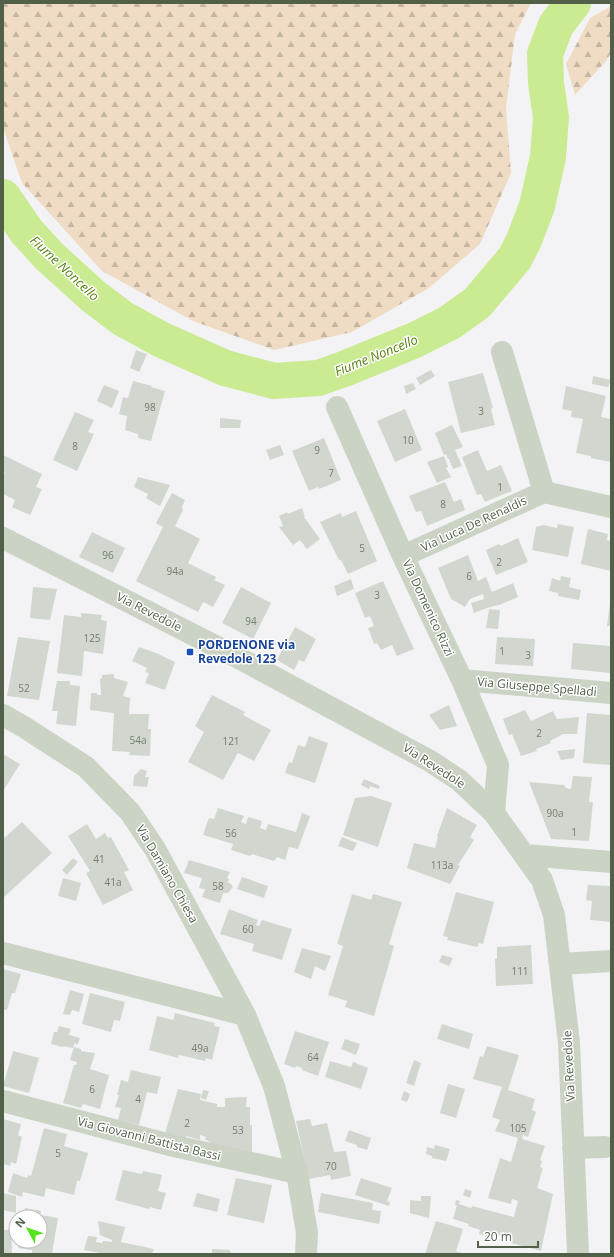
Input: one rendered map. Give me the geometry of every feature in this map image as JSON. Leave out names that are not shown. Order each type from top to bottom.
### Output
[{"type":"street","points":[[502,352],[544,492],[611,507]]},
{"type":"street","name":"Via Domenico Rizzi","points":[[337,407],[462,680],[498,765],[494,813]]},
{"type":"street","name":"Via Luca De Renaldis","points":[[404,556],[544,492]]},
{"type":"street","name":"Via Revedole","points":[[3,538],[237,657],[430,761],[459,780],[494,813],[542,880],[554,915],[569,1043],[578,1254]]},
{"type":"street","name":"Via Giuseppe Spelladi","points":[[462,680],[611,693]]},
{"type":"street","name":"Via Damiano Chiesa","points":[[3,715],[86,767],[130,812],[155,849],[245,1015],[274,1086],[297,1173],[307,1233],[306,1254]]},
{"type":"street","points":[[525,855],[611,862]]},
{"type":"street","points":[[3,953],[245,1015]]},
{"type":"street","points":[[560,964],[611,961]]},
{"type":"street","name":"Via Giovanni Battista Bassi","points":[[3,1101],[174,1146],[297,1173]]},
{"type":"street","points":[[573,1148],[605,1147]]},
{"type":"green space","points":[[3,3],[531,3],[515,34],[506,109],[511,173],[480,244],[429,288],[352,332],[274,350],[193,321],[102,271],[22,183],[3,128]]},
{"type":"green space","points":[[611,6],[611,53],[606,61],[575,95],[566,64],[590,18]]},
{"type":"building","points":[[136,350],[147,354],[139,372],[130,368]]},
{"type":"building","points":[[431,370],[435,376],[420,385],[416,378]]},
{"type":"building","points":[[483,373],[493,408],[491,409],[495,425],[461,433],[448,382]]},
{"type":"building","points":[[593,376],[611,380],[608,387],[592,384]]},
{"type":"building","points":[[133,381],[165,391],[151,441],[138,438],[138,434],[125,430],[127,416],[119,414],[123,397],[128,398]]},
{"type":"building","points":[[413,383],[416,389],[406,394],[404,386]]},
{"type":"building","points":[[104,385],[119,391],[112,408],[97,401]]},
{"type":"building","points":[[566,386],[606,396],[601,417],[611,419],[611,462],[576,453],[583,419],[571,417],[572,411],[562,409]]},
{"type":"building","points":[[405,409],[422,450],[395,462],[377,421]]},
{"type":"building","points":[[75,412],[94,420],[88,432],[94,434],[77,471],[53,460]]},
{"type":"building","points":[[220,418],[241,420],[240,428],[220,428]]},
{"type":"building","points":[[452,425],[463,447],[455,450],[462,466],[453,469],[446,454],[444,455],[435,433]]},
{"type":"building","points":[[324,438],[341,480],[319,489],[318,487],[309,491],[292,451]]},
{"type":"building","points":[[280,445],[284,455],[270,460],[266,450]]},
{"type":"building","points":[[478,450],[487,471],[501,465],[512,491],[485,502],[481,494],[477,495],[462,457]]},
{"type":"building","points":[[3,455],[42,474],[36,487],[42,489],[30,515],[12,507],[15,500],[3,494],[3,476],[5,472],[3,472]]},
{"type":"building","points":[[444,456],[448,467],[446,468],[451,477],[437,483],[427,462]]},
{"type":"building","points":[[138,477],[170,485],[160,506],[146,498],[148,494],[134,487]]},
{"type":"building","points":[[445,482],[454,502],[461,499],[465,510],[427,526],[421,511],[416,512],[409,496]]},
{"type":"building","points":[[172,493],[185,500],[182,507],[183,510],[175,526],[200,539],[188,563],[216,577],[214,580],[225,585],[213,607],[203,602],[198,612],[136,581],[163,527],[156,523]]},
{"type":"building","points":[[302,508],[304,517],[320,539],[307,549],[300,540],[293,545],[279,527],[283,526],[279,516]]},
{"type":"building","points":[[356,511],[377,561],[348,574],[341,560],[339,560],[320,522],[341,513],[342,517]]},
{"type":"building","points":[[558,524],[574,527],[568,557],[532,550],[536,527],[543,525],[557,528]]},
{"type":"building","points":[[588,529],[608,534],[607,540],[611,541],[611,571],[581,564]]},
{"type":"building","points":[[92,532],[125,548],[113,573],[79,557]]},
{"type":"building","points":[[518,538],[528,562],[496,575],[486,550],[499,544],[501,546]]},
{"type":"building","points":[[468,555],[478,581],[486,577],[492,592],[513,583],[518,597],[474,613],[471,603],[484,599],[483,594],[470,599],[465,607],[451,599],[438,568]]},
{"type":"building","points":[[561,576],[571,578],[569,587],[581,590],[579,600],[558,596],[558,593],[549,591],[552,578],[560,581]]},
{"type":"building","points":[[351,579],[354,589],[337,596],[334,586]]},
{"type":"building","points":[[383,581],[414,649],[397,656],[392,645],[381,650],[377,643],[374,644],[368,628],[374,626],[370,616],[365,618],[355,593]]},
{"type":"building","points":[[33,587],[57,589],[50,620],[30,618]]},
{"type":"building","points":[[241,587],[271,603],[253,639],[222,623]]},
{"type":"building","points":[[610,603],[611,626],[607,626]]},
{"type":"building","points":[[489,609],[500,610],[498,629],[486,628]]},
{"type":"building","points":[[81,613],[102,615],[101,620],[107,621],[103,654],[84,651],[82,676],[57,673],[64,615],[81,617]]},
{"type":"building","points":[[295,627],[316,639],[304,662],[299,660],[294,670],[277,660],[282,650],[278,648],[282,640],[287,642]]},
{"type":"building","points":[[18,637],[50,641],[39,700],[7,696]]},
{"type":"building","points":[[497,637],[535,639],[533,666],[495,664]]},
{"type":"building","points":[[573,643],[611,646],[610,673],[571,669]]},
{"type":"building","points":[[139,647],[175,662],[165,690],[145,683],[149,673],[145,672],[147,668],[132,661]]},
{"type":"building","points":[[114,674],[114,678],[128,682],[123,696],[130,698],[129,714],[149,714],[148,729],[151,729],[150,756],[129,755],[130,752],[112,751],[114,713],[90,710],[91,693],[101,695],[100,679],[102,678],[102,675]]},
{"type":"building","points":[[57,681],[70,681],[70,685],[80,686],[76,726],[56,724],[58,711],[52,711]]},
{"type":"building","points":[[212,695],[245,712],[243,715],[271,730],[254,761],[238,753],[223,780],[188,762],[204,732],[195,726]]},
{"type":"building","points":[[449,705],[457,726],[440,730],[429,715]]},
{"type":"building","points":[[525,710],[531,721],[553,711],[557,719],[579,717],[577,734],[563,734],[550,741],[551,743],[536,749],[537,751],[521,756],[512,734],[509,735],[503,719]]},
{"type":"building","points":[[587,713],[611,715],[611,765],[583,763]]},
{"type":"building","points":[[309,736],[328,743],[315,783],[285,773],[289,762],[292,763],[298,745],[305,747]]},
{"type":"building","points":[[575,749],[574,758],[561,760],[557,751]]},
{"type":"building","points":[[3,754],[20,764],[3,791]]},
{"type":"building","points":[[141,769],[147,771],[145,777],[149,777],[147,787],[133,786],[134,776]]},
{"type":"building","points":[[573,776],[592,777],[589,802],[593,802],[589,841],[551,839],[529,782],[564,785],[566,788],[571,789]]},
{"type":"building","points":[[364,779],[380,786],[379,789],[370,786],[369,789],[361,785]]},
{"type":"building","points":[[371,796],[392,803],[378,847],[343,835],[355,798]]},
{"type":"building","points":[[218,808],[244,816],[241,822],[246,824],[248,817],[262,821],[260,828],[266,830],[268,824],[296,832],[302,813],[310,816],[298,849],[289,847],[285,860],[277,857],[274,861],[252,854],[250,856],[231,850],[233,844],[203,835],[209,818],[214,819]]},
{"type":"building","points":[[447,808],[477,825],[470,837],[474,840],[458,865],[460,866],[450,884],[407,868],[414,843],[435,848],[437,836]]},
{"type":"building","points":[[22,822],[52,853],[3,898],[3,839]]},
{"type":"building","points":[[87,824],[96,839],[105,833],[108,838],[111,837],[129,870],[124,872],[133,890],[103,905],[86,873],[90,871],[68,836]]},
{"type":"building","points":[[342,837],[357,843],[353,851],[338,846]]},
{"type":"building","points":[[73,858],[78,862],[67,875],[62,870]]},
{"type":"building","points":[[189,860],[230,872],[227,878],[229,879],[228,883],[230,883],[233,887],[228,893],[223,893],[220,903],[202,897],[205,889],[199,888],[202,878],[184,873]]},
{"type":"building","points":[[242,877],[268,886],[264,898],[237,889]]},
{"type":"building","points":[[63,878],[81,883],[76,901],[58,896]]},
{"type":"building","points":[[588,885],[611,886],[611,922],[590,920],[592,901],[586,900]]},
{"type":"building","points":[[456,892],[494,902],[483,944],[479,943],[477,947],[447,940],[448,937],[443,936]]},
{"type":"building","points":[[352,894],[371,900],[373,894],[402,902],[389,944],[394,946],[374,1016],[345,1007],[347,1001],[328,995],[343,946],[337,944]]},
{"type":"building","points":[[229,909],[258,920],[256,925],[259,926],[262,920],[292,929],[282,960],[252,951],[254,944],[220,934]]},
{"type":"building","points":[[531,945],[533,984],[496,986],[495,959],[497,959],[497,947]]},
{"type":"building","points":[[302,948],[331,956],[325,971],[315,966],[311,979],[294,972]]},
{"type":"building","points":[[442,955],[453,958],[449,966],[439,962]]},
{"type":"building","points":[[3,969],[21,974],[15,993],[12,993],[7,1010],[3,1009]]},
{"type":"building","points":[[70,990],[84,994],[79,1012],[72,1010],[70,1015],[63,1014]]},
{"type":"building","points":[[90,993],[125,1002],[120,1021],[114,1020],[111,1032],[82,1024]]},
{"type":"building","points":[[175,1013],[215,1023],[214,1026],[220,1027],[212,1060],[206,1058],[205,1061],[179,1055],[178,1058],[149,1050],[157,1016],[173,1020]]},
{"type":"building","points":[[442,1024],[473,1034],[469,1049],[437,1039]]},
{"type":"building","points":[[59,1026],[71,1029],[69,1035],[80,1038],[78,1044],[75,1044],[75,1042],[73,1048],[51,1044],[54,1032],[57,1032]]},
{"type":"building","points":[[295,1031],[329,1042],[318,1076],[302,1070],[302,1068],[296,1066],[295,1068],[284,1064]]},
{"type":"building","points":[[345,1039],[360,1044],[356,1055],[341,1049]]},
{"type":"building","points":[[487,1046],[519,1055],[508,1090],[535,1099],[532,1110],[536,1112],[528,1137],[523,1135],[522,1139],[545,1146],[540,1160],[542,1161],[540,1167],[543,1168],[537,1188],[553,1194],[541,1251],[504,1241],[505,1237],[491,1232],[490,1237],[479,1234],[480,1230],[468,1226],[469,1224],[453,1219],[457,1205],[455,1205],[456,1200],[460,1201],[459,1204],[471,1208],[472,1206],[514,1217],[518,1201],[512,1199],[511,1204],[488,1198],[500,1158],[511,1162],[518,1138],[495,1131],[500,1120],[492,1117],[502,1087],[473,1079],[480,1056],[483,1057]]},
{"type":"building","points":[[74,1047],[81,1049],[81,1051],[95,1053],[90,1069],[109,1075],[100,1109],[83,1104],[81,1108],[63,1103],[74,1065],[76,1065],[77,1062],[70,1060]]},
{"type":"building","points":[[13,1051],[39,1058],[29,1093],[3,1086]]},
{"type":"building","points":[[414,1060],[421,1063],[414,1086],[406,1083]]},
{"type":"building","points":[[330,1061],[351,1067],[353,1062],[368,1068],[361,1089],[325,1077]]},
{"type":"building","points":[[131,1070],[161,1077],[157,1094],[147,1092],[139,1125],[118,1120],[121,1108],[115,1107],[119,1095],[117,1095],[121,1080],[128,1082]]},
{"type":"building","points":[[448,1084],[465,1089],[456,1118],[440,1113]]},
{"type":"building","points":[[178,1089],[201,1094],[200,1100],[217,1104],[217,1107],[225,1107],[225,1098],[247,1097],[246,1107],[250,1107],[250,1125],[252,1125],[252,1153],[215,1146],[205,1139],[206,1137],[200,1135],[200,1140],[186,1136],[185,1139],[165,1133]]},
{"type":"building","points":[[203,1090],[209,1091],[206,1100],[201,1098]]},
{"type":"building","points":[[404,1091],[410,1094],[407,1102],[401,1100]]},
{"type":"building","points":[[3,1119],[21,1124],[18,1135],[22,1137],[16,1164],[11,1162],[10,1166],[3,1164]]},
{"type":"building","points":[[310,1119],[312,1126],[327,1123],[334,1152],[346,1151],[351,1176],[331,1180],[330,1175],[309,1179],[296,1121]]},
{"type":"building","points":[[44,1128],[67,1134],[64,1146],[88,1153],[80,1181],[77,1181],[74,1195],[46,1188],[44,1197],[23,1192],[22,1197],[8,1192],[13,1173],[27,1178],[28,1175],[31,1176]]},
{"type":"building","points":[[349,1130],[371,1138],[367,1150],[345,1141]]},
{"type":"building","points":[[435,1145],[450,1149],[446,1161],[432,1158],[432,1156],[426,1154],[427,1147],[434,1149]]},
{"type":"building","points":[[123,1170],[142,1174],[143,1171],[162,1175],[158,1191],[166,1193],[161,1210],[150,1207],[149,1209],[115,1200]]},
{"type":"building","points":[[236,1178],[272,1185],[264,1223],[227,1215]]},
{"type":"building","points":[[361,1178],[392,1188],[387,1201],[390,1202],[389,1206],[355,1195]]},
{"type":"building","points":[[465,1189],[472,1191],[470,1198],[463,1195]]},
{"type":"building","points":[[3,1193],[16,1196],[16,1209],[8,1209],[8,1211],[3,1210]]},
{"type":"building","points":[[197,1193],[220,1199],[217,1212],[193,1206]]},
{"type":"building","points":[[321,1193],[373,1203],[372,1210],[381,1211],[379,1224],[318,1212]]},
{"type":"building","points":[[421,1196],[431,1196],[429,1218],[410,1213],[410,1200],[421,1201]]},
{"type":"building","points":[[48,1216],[58,1218],[52,1253],[32,1254],[32,1250],[25,1249],[48,1249]]},
{"type":"building","points":[[98,1221],[125,1227],[121,1242],[154,1249],[152,1254],[100,1254],[84,1250],[88,1236],[97,1237],[96,1242],[112,1242],[112,1240],[100,1235]]},
{"type":"building","points":[[436,1221],[463,1229],[456,1251],[464,1254],[425,1254]]},
{"type":"building","points":[[3,1230],[8,1230],[8,1249],[12,1249],[12,1254],[3,1254]]},
{"type":"building","points":[[212,1249],[230,1250],[231,1254],[212,1254]]},
{"type":"waterway","name":"Fiume Noncello","points":[[3,197],[27,232],[50,257],[93,296],[122,318],[160,339],[225,368],[274,381],[318,378],[415,340],[449,323],[477,303],[515,258],[524,240],[537,206],[548,157],[551,117],[546,83],[545,54],[556,25],[573,3]]},
{"type":"place","name":"PORDENONE via Revedole 123","points":[[190,652]]}]
